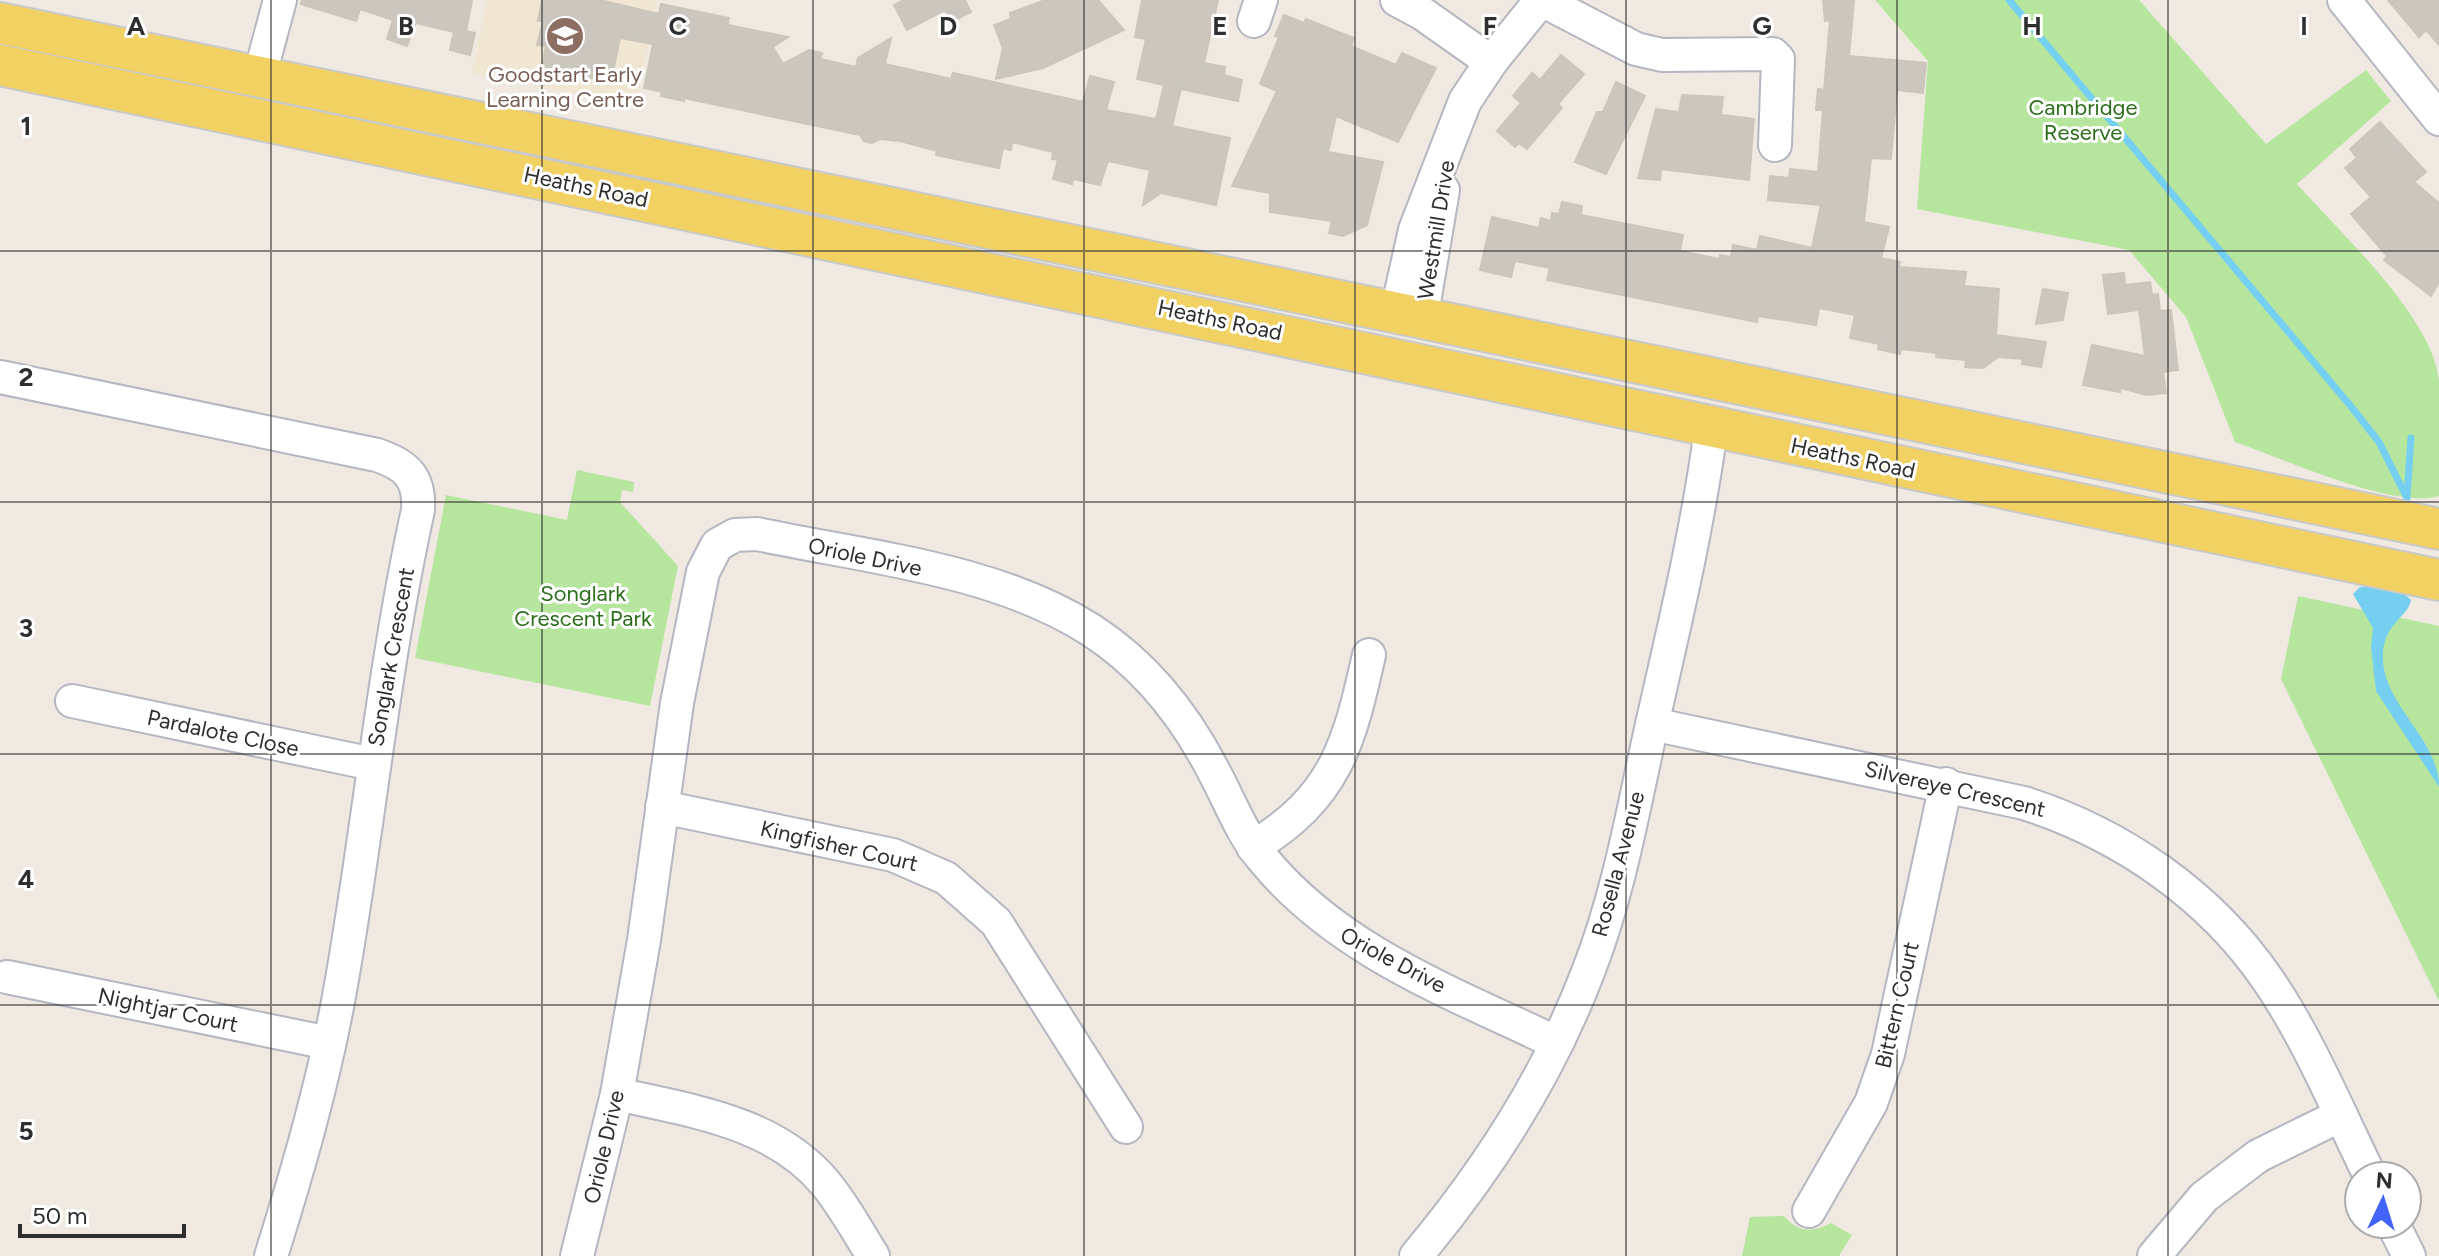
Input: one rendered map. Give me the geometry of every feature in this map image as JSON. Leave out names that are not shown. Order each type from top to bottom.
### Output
[{"type":"main road","name":"Heaths Road","points":[[0,23],[1408,318],[2438,528]]},
{"type":"main road","name":"Heaths Road","points":[[0,65],[1402,358],[1711,429],[2434,579]]},
{"type":"main road","points":[[244,116],[259,78]]},
{"type":"main road","points":[[1402,358],[1408,318]]},
{"type":"main road","points":[[1711,429],[1720,382]]},
{"type":"street","points":[[259,78],[280,0]]},
{"type":"street","points":[[1397,0],[1423,14],[1491,62]]},
{"type":"street","points":[[1542,0],[1636,49],[1662,55],[1766,51],[1778,59],[1775,145]]},
{"type":"street","name":"Westmill Drive","points":[[1408,318],[1450,140],[1465,101],[1491,62],[1542,0]]},
{"type":"street","points":[[2344,0],[2439,119]]},
{"type":"street","name":"Songlark Crescent","points":[[0,377],[377,455],[393,460],[412,474],[419,488],[418,510],[387,664],[357,888],[329,1043],[306,1142],[271,1256]]},
{"type":"street","name":"Rosella Avenue","points":[[1416,1256],[1490,1161],[1557,1043],[1589,970],[1605,921],[1652,724],[1685,574],[1711,429]]},
{"type":"street","name":"Oriole Drive","points":[[577,1256],[617,1094],[644,940],[683,665],[703,572],[717,545],[745,534],[990,584],[1068,616],[1120,651],[1183,717],[1253,847],[1310,909],[1363,947],[1557,1043]]},
{"type":"street","points":[[1253,847],[1304,811],[1332,775],[1349,738],[1369,655]]},
{"type":"street","name":"Pardalote Close","points":[[72,701],[373,764]]},
{"type":"street","name":"Silvereye Crescent","points":[[1652,724],[2024,803],[2083,825],[2154,866],[2220,921],[2268,980],[2362,1160]]},
{"type":"street","name":"Bittern Court","points":[[1809,1211],[1871,1103],[1888,1054],[1946,784]]},
{"type":"street","name":"Kingfisher Court","points":[[662,807],[893,855],[946,878],[996,922],[1126,1127]]},
{"type":"street","name":"Nightjar Court","points":[[7,977],[329,1043]]},
{"type":"street","points":[[617,1094],[731,1122],[774,1139],[796,1153],[828,1186],[873,1256]]},
{"type":"street","points":[[2154,1256],[2215,1189],[2258,1156],[2341,1115]]},
{"type":"shaded area","name":"Goodstart Early Learning Centre","points":[[487,0],[657,0],[636,107],[472,73]]},
{"type":"green space","name":"Cambridge Reserve","points":[[1875,0],[2139,0],[2266,144],[2366,70],[2391,101],[2297,184],[2381,276],[2420,329],[2433,355],[2439,380],[2439,496],[2395,496],[2367,489],[2235,442],[2186,317],[2129,250],[1917,209],[1928,61]]},
{"type":"green space","name":"Songlark Crescent Park","points":[[577,470],[634,482],[633,492],[622,490],[620,502],[678,566],[650,706],[415,658],[446,495],[567,520]]},
{"type":"green space","points":[[2298,596],[2439,626],[2439,1001],[2281,679]]},
{"type":"green space","points":[[1784,1216],[1795,1226],[1806,1230],[1831,1223],[1852,1235],[1839,1256],[1742,1256],[1750,1217]]},
{"type":"water","points":[[2372,586],[2402,592],[2411,600],[2388,634],[2383,652],[2384,670],[2390,688],[2430,752],[2439,787],[2376,691],[2371,647],[2373,628],[2353,594],[2360,587]]},
{"type":"building","points":[[302,0],[472,0],[466,31],[475,33],[470,55],[450,50],[454,32],[416,23],[407,46],[387,39],[393,20],[360,9],[356,21],[301,4]]},
{"type":"building","points":[[542,0],[600,0],[659,14],[661,4],[729,18],[728,25],[788,37],[773,47],[783,64],[809,50],[822,53],[820,59],[856,67],[858,58],[891,38],[885,64],[951,79],[953,73],[1083,102],[1090,76],[1114,82],[1106,110],[1156,119],[1164,85],[1137,79],[1146,39],[1135,37],[1142,0],[1218,0],[1204,63],[1225,67],[1224,75],[1242,80],[1238,101],[1181,89],[1172,126],[1230,138],[1216,205],[1161,193],[1143,205],[1150,170],[1108,161],[1100,185],[1073,179],[1072,184],[1053,179],[1058,160],[1052,159],[1053,152],[1012,142],[1011,150],[1003,148],[999,168],[936,155],[937,151],[900,141],[880,139],[872,143],[864,141],[860,135],[684,98],[684,101],[661,96],[662,92],[644,88],[653,44],[620,38],[611,82],[542,68],[546,46],[537,45],[543,21],[538,21]]},
{"type":"building","points":[[904,0],[965,0],[971,12],[951,22],[945,10],[907,30],[894,5]]},
{"type":"building","points":[[1045,0],[1098,0],[1124,30],[1043,68],[996,79],[1003,48],[994,25],[1011,19],[1010,13]]},
{"type":"building","points":[[1823,0],[1854,0],[1849,56],[1926,63],[1923,93],[1897,90],[1891,159],[1871,158],[1864,222],[1889,227],[1881,258],[1900,262],[1899,267],[1966,272],[1964,286],[1999,289],[1996,335],[2046,342],[2041,367],[2022,364],[2023,359],[1998,357],[1983,368],[1965,367],[1966,360],[1936,357],[1937,353],[1901,349],[1900,354],[1878,349],[1879,344],[1850,338],[1855,315],[1819,308],[1816,325],[1758,316],[1757,322],[1547,280],[1550,268],[1515,261],[1511,277],[1480,270],[1492,217],[1539,228],[1541,218],[1551,221],[1552,213],[1559,214],[1562,202],[1582,206],[1581,215],[1683,235],[1680,251],[1719,259],[1720,255],[1731,257],[1733,245],[1757,250],[1760,236],[1812,248],[1821,205],[1768,200],[1770,176],[1789,178],[1790,169],[1818,172],[1823,110],[1816,110],[1818,89],[1824,90],[1830,20],[1825,21]]},
{"type":"building","points":[[2388,0],[2439,0],[2439,45],[2426,30],[2419,37]]},
{"type":"building","points":[[1284,15],[1304,23],[1306,19],[1354,38],[1351,46],[1396,65],[1402,53],[1436,68],[1398,142],[1336,116],[1328,152],[1383,162],[1367,225],[1343,236],[1329,233],[1332,221],[1270,212],[1270,193],[1232,186],[1277,91],[1260,84],[1279,37],[1275,36]]},
{"type":"building","points":[[1561,55],[1584,74],[1558,104],[1562,108],[1527,149],[1519,143],[1515,147],[1497,131],[1521,103],[1513,96],[1532,73],[1540,80]]},
{"type":"building","points":[[1616,82],[1645,96],[1606,174],[1575,162],[1597,112],[1603,112]]},
{"type":"building","points":[[1682,95],[1723,97],[1721,115],[1754,119],[1749,180],[1661,169],[1660,180],[1638,178],[1656,109],[1679,112]]},
{"type":"building","points":[[2380,122],[2426,172],[2414,182],[2439,203],[2439,282],[2431,296],[2384,260],[2387,256],[2351,214],[2371,197],[2345,168],[2357,158],[2350,149]]},
{"type":"building","points":[[2124,273],[2125,285],[2150,282],[2152,295],[2158,294],[2160,311],[2171,310],[2178,370],[2163,372],[2166,393],[2146,395],[2121,388],[2120,392],[2083,385],[2092,345],[2145,356],[2139,310],[2108,314],[2103,275]]},
{"type":"building","points":[[2043,289],[2068,293],[2063,320],[2036,324]]},
{"type":"waterway","points":[[2009,0],[2349,404],[2379,442],[2407,498]]},
{"type":"waterway","points":[[2407,496],[2411,438]]},
{"type":"place","name":"Goodstart Early Learning Centre","points":[[565,36]]}]
